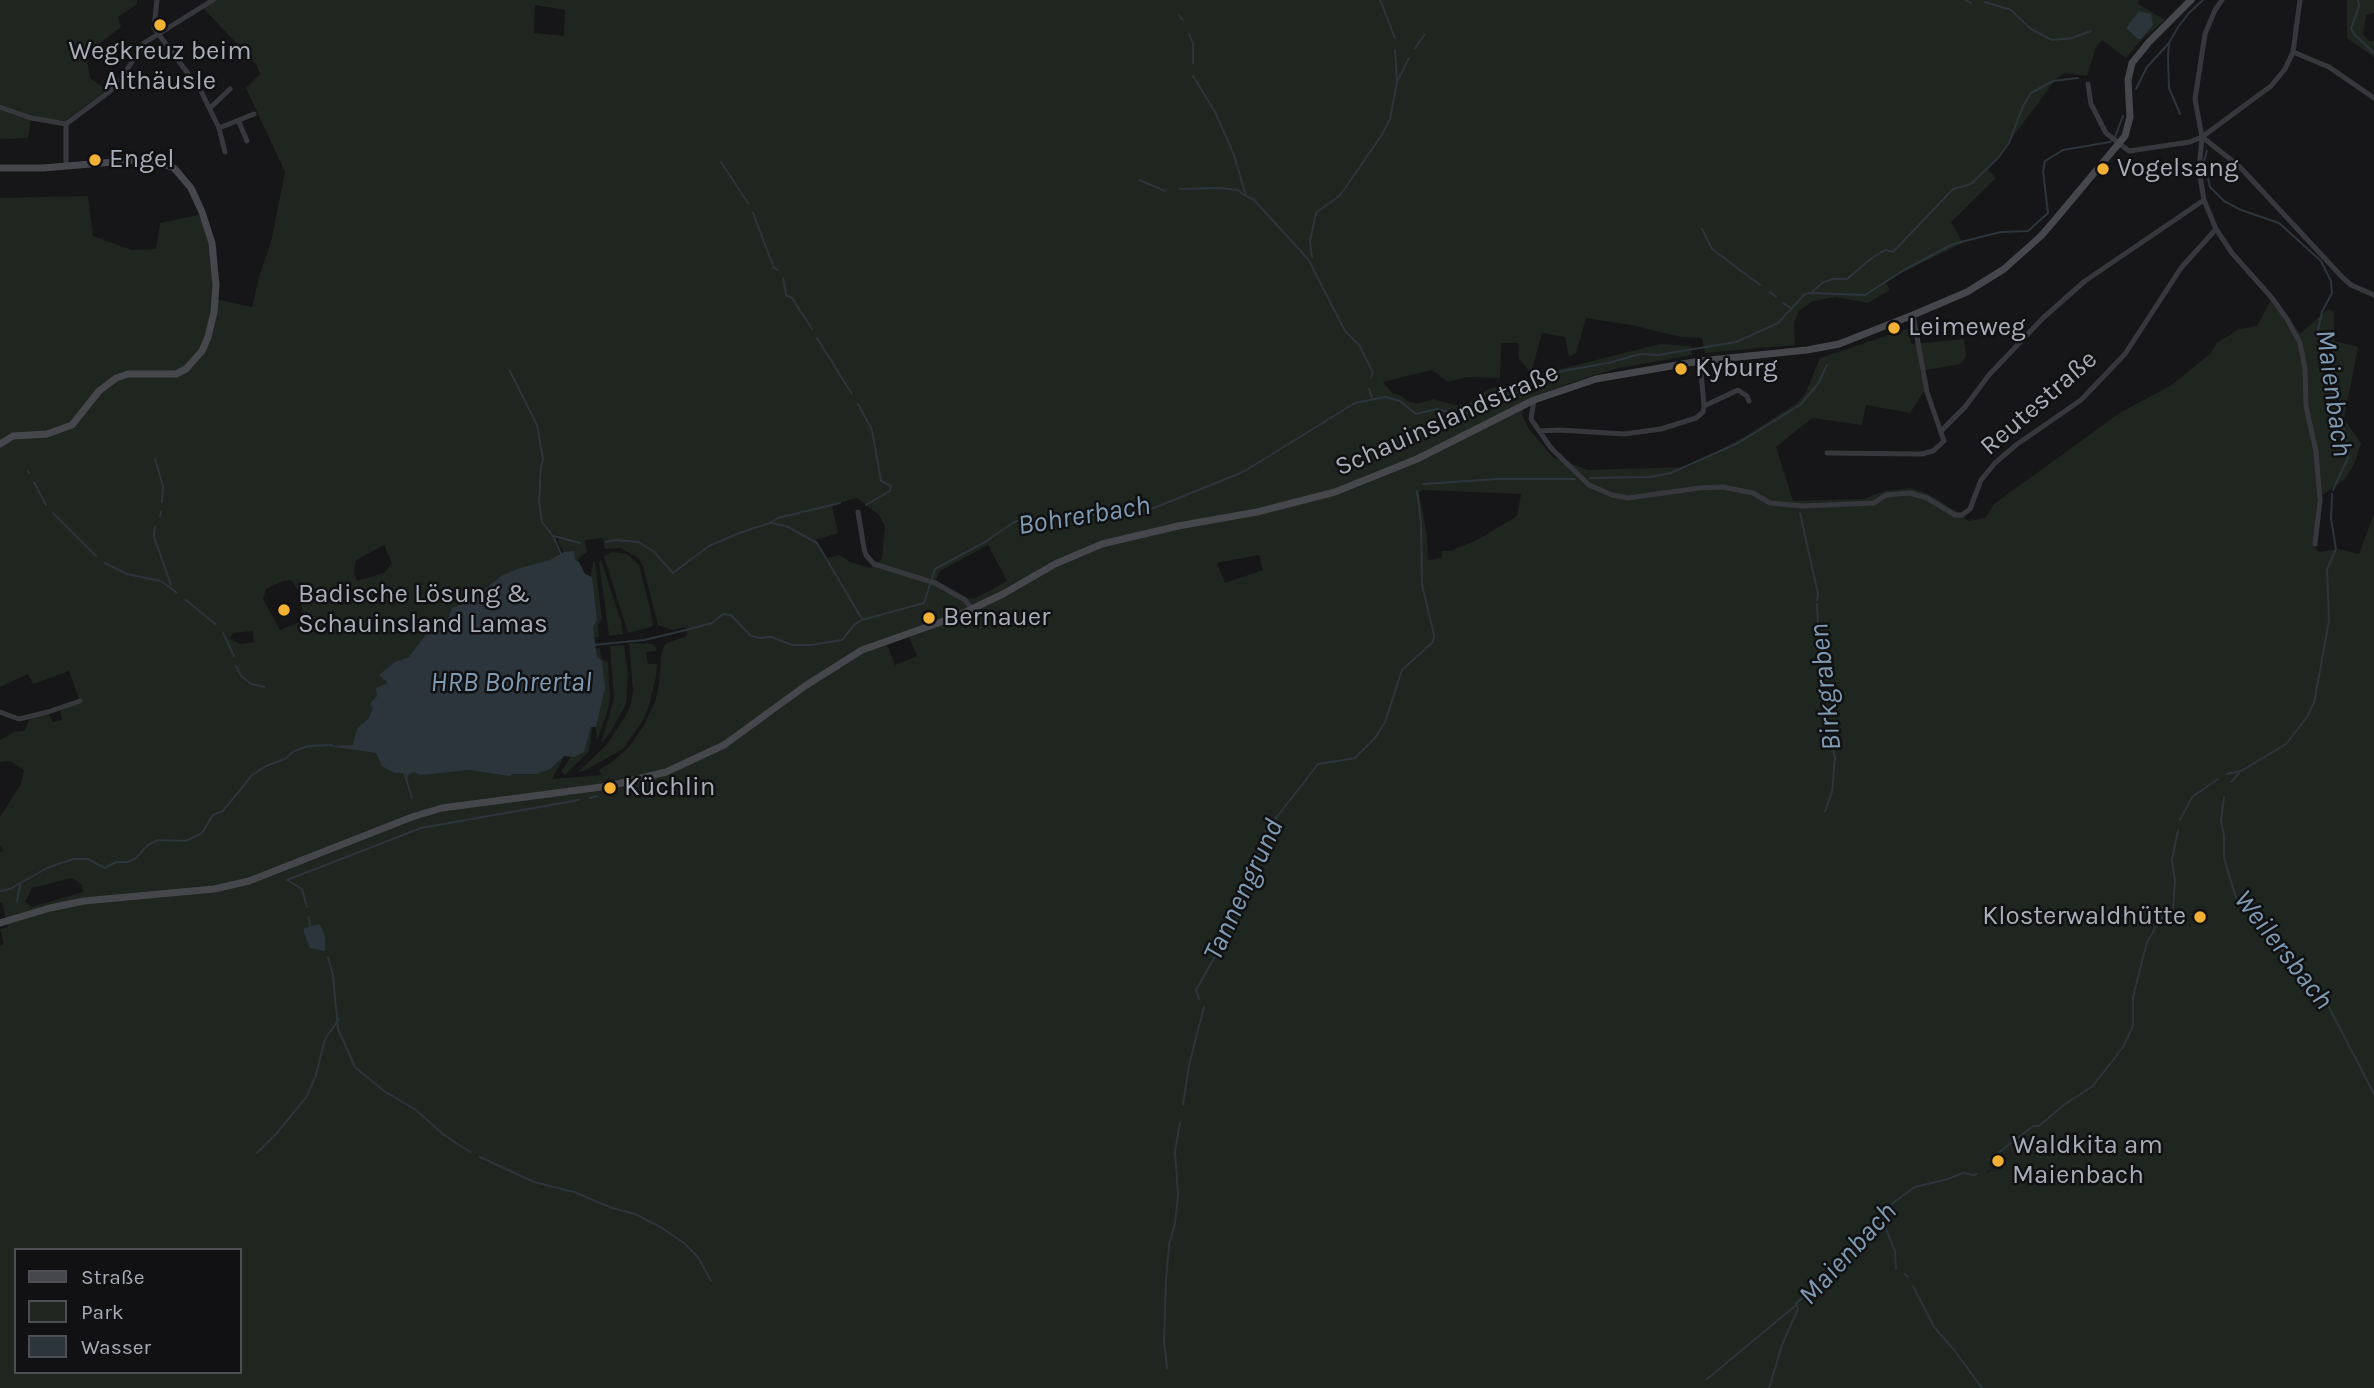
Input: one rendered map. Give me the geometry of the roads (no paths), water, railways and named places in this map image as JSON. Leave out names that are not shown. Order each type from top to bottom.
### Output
[{"type":"main road","name":"Schauinslandstraße","points":[[0,923],[84,901],[214,889],[249,881],[412,817],[442,808],[609,786],[666,772],[724,745],[823,674],[863,650],[972,609],[1055,564],[1102,544],[1178,526],[1294,504],[1357,484],[1417,459],[1534,400],[1605,377],[1839,344],[1913,315],[1967,292],[2004,269],[2041,236],[2117,142],[2125,136],[2130,117],[2128,80],[2132,62],[2191,0]]},
{"type":"main road","points":[[0,168],[149,159],[174,169],[182,177],[202,212],[212,243],[216,285],[214,312],[208,337],[202,351],[186,369],[176,374],[128,374],[116,378],[99,391],[72,425],[47,435],[13,436],[0,443]]},
{"type":"street","points":[[157,0],[154,28],[210,108],[225,152]]},
{"type":"street","points":[[0,107],[31,118],[66,124],[110,92],[144,43],[213,0]]},
{"type":"street","points":[[2222,0],[2205,34],[2195,99],[2202,137],[2199,170],[2204,200],[2216,229],[2240,264],[2287,319],[2300,343],[2305,368],[2306,407],[2316,452],[2320,500],[2315,544]]},
{"type":"street","points":[[2088,84],[2091,104],[2106,133],[2129,151],[2190,142],[2202,137],[2271,86],[2285,69],[2293,52],[2300,0]]},
{"type":"street","points":[[2293,52],[2329,67],[2374,98]]},
{"type":"street","points":[[210,108],[230,89]]},
{"type":"street","points":[[219,128],[240,122],[254,114]]},
{"type":"street","points":[[240,122],[247,141]]},
{"type":"street","points":[[66,124],[66,166]]},
{"type":"street","points":[[2202,137],[2239,166],[2343,278],[2351,285],[2374,295]]},
{"type":"street","points":[[1941,431],[2043,318],[2085,281],[2204,200]]},
{"type":"street","name":"Reutestraße","points":[[1539,431],[1551,448],[1589,485],[1612,495],[1628,498],[1723,487],[1753,493],[1770,503],[1803,506],[1874,503],[1886,495],[1910,493],[1927,498],[1955,515],[1962,515],[1968,513],[1981,480],[1995,463],[2016,445],[2081,400],[2125,354],[2181,268],[2216,229]]},
{"type":"street","points":[[1827,453],[1922,454],[1933,451],[1944,441],[1927,392],[1913,315]]},
{"type":"street","points":[[1534,400],[1531,419],[1539,431],[1624,434],[1651,430],[1696,418],[1703,412],[1700,362]]},
{"type":"street","points":[[1704,406],[1738,390],[1747,396],[1749,401]]},
{"type":"street","points":[[858,512],[866,555],[874,564],[935,583],[965,600],[972,609]]},
{"type":"street","points":[[0,712],[19,719],[80,701]]},
{"type":"water","points":[[2139,11],[2151,14],[2153,25],[2141,39],[2126,28]]},
{"type":"water","name":"HRB Bohrertal","points":[[574,551],[575,560],[585,574],[592,577],[597,620],[593,627],[597,657],[602,661],[605,688],[596,727],[591,727],[584,752],[574,757],[564,756],[550,769],[537,774],[510,776],[469,770],[421,775],[414,772],[408,775],[408,780],[406,773],[394,773],[382,766],[376,753],[328,746],[353,745],[357,729],[369,718],[373,708],[370,704],[377,696],[376,688],[388,683],[379,675],[395,662],[409,657],[427,633],[438,629],[448,619],[452,608],[471,601],[501,576],[550,560],[564,552]]},
{"type":"water","points":[[320,924],[325,937],[325,951],[310,948],[304,933],[304,928]]},
{"type":"waterway","points":[[1380,0],[1395,38]]},
{"type":"waterway","points":[[1965,0],[1971,3]]},
{"type":"waterway","name":"Bohrerbach","points":[[2136,89],[2147,67],[2169,43],[2189,13],[2203,0]]},
{"type":"waterway","points":[[2358,0],[2359,6],[2351,29],[2374,53]]},
{"type":"waterway","points":[[1985,2],[2011,10],[2031,29],[2052,40],[2072,38],[2091,31]]},
{"type":"waterway","points":[[1179,15],[1183,20]]},
{"type":"waterway","points":[[1189,34],[1193,44],[1193,63]]},
{"type":"waterway","points":[[1415,48],[1425,34]]},
{"type":"waterway","name":"Maienbach","points":[[2169,44],[2169,88],[2180,114]]},
{"type":"waterway","points":[[1312,257],[1310,241],[1316,213],[1339,196],[1390,119],[1397,82],[1395,50]]},
{"type":"waterway","points":[[1397,82],[1409,58]]},
{"type":"waterway","points":[[1193,76],[1215,112],[1234,155],[1246,196],[1254,200],[1308,259],[1345,331],[1359,345],[1373,373],[1371,378]]},
{"type":"waterway","points":[[1812,292],[1832,279],[1847,279],[1885,250],[1893,252],[1953,189],[1971,184],[1998,158],[2009,143],[2031,93],[2053,81],[2078,78]]},
{"type":"waterway","name":"Bohrerbach","points":[[593,645],[644,640],[686,630],[712,623],[723,614],[731,615],[751,636],[772,637],[792,645],[842,640],[855,624],[862,620],[924,603],[935,569],[985,542],[1014,522],[1027,518],[1149,510],[1243,472],[1355,403],[1385,397],[1400,401],[1416,414],[1437,409],[1461,415],[1472,412],[1500,393],[1514,394],[1562,371],[1641,354],[1658,355],[1736,342],[1778,323],[1805,294],[1865,295],[1953,244],[2001,232],[2028,231],[2048,213],[2043,171],[2045,161],[2063,150],[2110,142],[2115,137],[2123,116]]},
{"type":"waterway","name":"Maienbach","points":[[2207,151],[2204,161],[2210,187],[2224,201],[2241,210],[2279,223],[2321,261],[2331,281],[2332,293],[2322,312],[2318,330],[2320,339],[2332,357],[2334,366],[2330,385],[2345,433],[2348,458],[2333,490]]},
{"type":"waterway","points":[[721,162],[748,203]]},
{"type":"waterway","points":[[1139,180],[1165,191]]},
{"type":"waterway","points":[[1180,189],[1219,188],[1238,190],[1244,195]]},
{"type":"waterway","points":[[753,213],[774,268],[778,270]]},
{"type":"waterway","points":[[1702,229],[1712,249],[1760,285]]},
{"type":"waterway","points":[[783,278],[786,295],[792,298],[812,329]]},
{"type":"waterway","points":[[1770,292],[1776,297]]},
{"type":"waterway","points":[[1783,303],[1791,308]]},
{"type":"waterway","points":[[817,338],[852,394]]},
{"type":"waterway","name":"Tannengrund","points":[[1590,478],[1650,477],[1671,473],[1738,443],[1800,405],[1818,384],[1827,365]]},
{"type":"waterway","points":[[510,371],[537,425],[543,459],[539,501],[542,522],[553,536],[562,556]]},
{"type":"waterway","points":[[1369,389],[1372,398]]},
{"type":"waterway","points":[[858,404],[872,430],[881,481],[891,486],[890,491],[866,505]]},
{"type":"waterway","points":[[155,459],[163,486],[162,502]]},
{"type":"waterway","name":"Tannengrund","points":[[1423,484],[1498,479],[1575,479]]},
{"type":"waterway","points":[[34,482],[46,505]]},
{"type":"waterway","name":"Tannengrund","points":[[1417,491],[1421,522],[1422,585],[1434,635]]},
{"type":"waterway","name":"Maienbach","points":[[2227,774],[2241,771],[2286,744],[2307,717],[2314,703],[2329,621],[2327,569],[2336,549],[2331,519],[2332,494]]},
{"type":"waterway","points":[[771,522],[840,503]]},
{"type":"waterway","points":[[160,516],[161,512]]},
{"type":"waterway","points":[[53,513],[96,556]]},
{"type":"waterway","name":"Birkgraben","points":[[1800,513],[1818,594],[1817,600]]},
{"type":"waterway","points":[[606,542],[639,542],[654,552],[673,573],[709,546],[739,533],[770,523],[786,526],[817,543],[862,619]]},
{"type":"waterway","points":[[155,526],[154,537],[171,585]]},
{"type":"waterway","points":[[554,536],[580,543]]},
{"type":"waterway","points":[[105,563],[127,574],[161,581],[177,593]]},
{"type":"waterway","points":[[186,600],[215,624]]},
{"type":"waterway","name":"Birkgraben","points":[[1817,604],[1821,695],[1835,758],[1832,792],[1825,811]]},
{"type":"waterway","points":[[223,633],[234,656]]},
{"type":"waterway","name":"Tannengrund","points":[[1199,999],[1196,990],[1238,916],[1266,831],[1318,764],[1355,758],[1375,738],[1385,722],[1402,670],[1433,642],[1434,637]]},
{"type":"waterway","points":[[236,666],[241,676],[251,684],[265,687]]},
{"type":"waterway","name":"Bohrerbach","points":[[0,891],[10,889],[47,868],[73,859],[88,859],[105,868],[116,862],[128,862],[136,858],[148,845],[158,840],[186,841],[202,833],[213,815],[223,811],[252,775],[285,759],[294,751],[308,746],[332,745]]},
{"type":"waterway","points":[[404,772],[412,798]]},
{"type":"waterway","points":[[2231,782],[2239,773]]},
{"type":"waterway","name":"Maienbach","points":[[2180,820],[2192,797],[2218,779]]},
{"type":"waterway","points":[[590,798],[597,796]]},
{"type":"waterway","name":"Weilersbach","points":[[2224,797],[2221,821],[2224,858],[2237,901],[2276,934],[2288,962],[2318,986],[2374,1094]]},
{"type":"waterway","points":[[287,880],[421,828],[579,800]]},
{"type":"waterway","name":"Maienbach","points":[[1989,1160],[2033,1126],[2039,1126],[2065,1104],[2093,1086],[2123,1047],[2133,1026],[2133,997],[2147,942],[2161,919],[2173,909],[2175,881],[2172,860],[2178,830]]},
{"type":"waterway","points":[[287,880],[302,889],[307,907]]},
{"type":"waterway","points":[[17,901],[20,885]]},
{"type":"waterway","points":[[309,917],[310,927]]},
{"type":"waterway","points":[[328,957],[333,975],[338,1029],[355,1067],[470,1152]]},
{"type":"waterway","name":"Tannengrund","points":[[1183,1105],[1189,1065],[1204,1007]]},
{"type":"waterway","points":[[257,1153],[307,1096],[316,1075],[325,1039],[339,1019]]},
{"type":"waterway","name":"Tannengrund","points":[[1167,1368],[1164,1341],[1166,1281],[1178,1195],[1175,1152],[1180,1123]]},
{"type":"waterway","points":[[480,1157],[534,1182],[574,1192],[612,1208],[635,1214],[662,1228],[684,1243],[698,1257],[711,1281]]},
{"type":"waterway","name":"Maienbach","points":[[1769,1388],[1782,1345],[1798,1309],[1796,1304],[1894,1202],[1915,1187],[1963,1173],[1977,1174]]},
{"type":"waterway","points":[[1881,1217],[1895,1251],[1896,1269]]},
{"type":"waterway","points":[[1905,1274],[1908,1277]]},
{"type":"waterway","points":[[1913,1286],[1934,1327],[1982,1388]]},
{"type":"waterway","points":[[1707,1379],[1795,1306]]},
{"type":"place","name":"Wegkreuz beim Althäusle","points":[[160,25]]},
{"type":"place","name":"Engel","points":[[95,160]]},
{"type":"place","name":"Vogelsang","points":[[2103,169]]},
{"type":"place","name":"Leimeweg","points":[[1894,328]]},
{"type":"place","name":"Kyburg","points":[[1681,369]]},
{"type":"place","name":"Badische Lösung & Schauinsland Lamas","points":[[284,610]]},
{"type":"place","name":"Bernauer","points":[[929,618]]},
{"type":"place","name":"Küchlin","points":[[610,788]]},
{"type":"place","name":"Klosterwaldhütte","points":[[2200,917]]},
{"type":"place","name":"Waldkita am Maienbach","points":[[1998,1161]]}]
